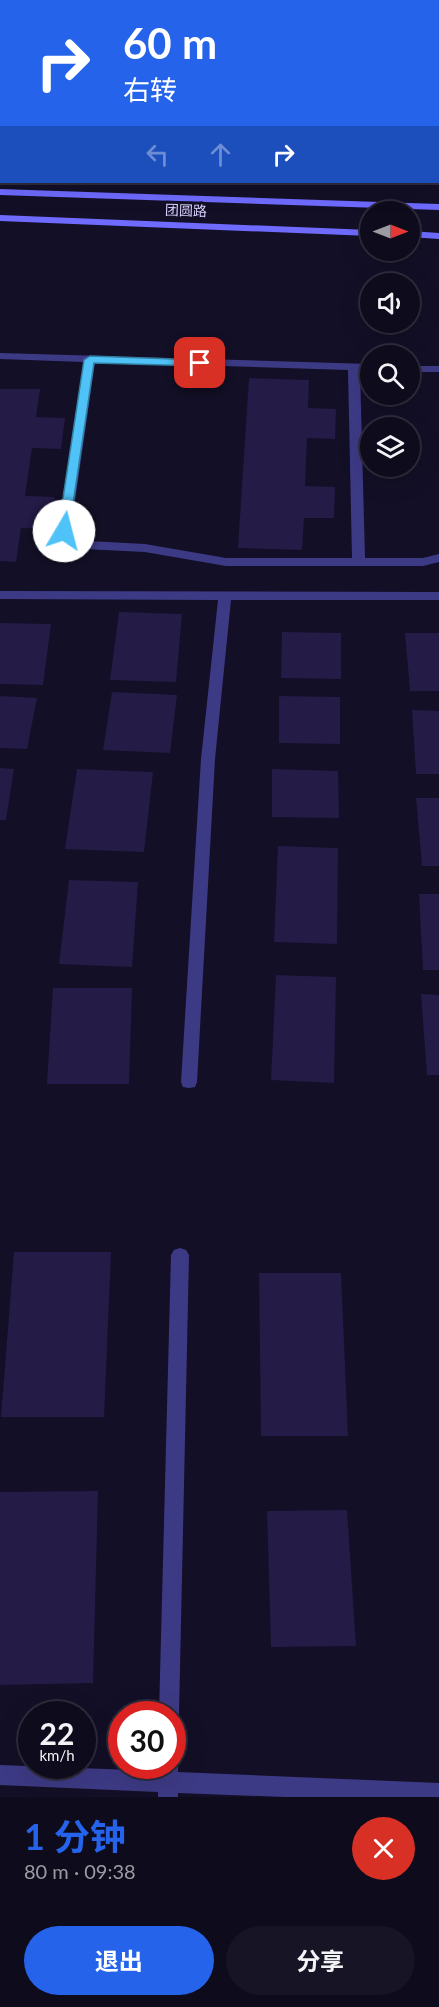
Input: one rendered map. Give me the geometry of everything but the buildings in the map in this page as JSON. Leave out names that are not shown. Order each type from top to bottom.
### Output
[{"type":"street","name":"团圆路","points":[[0,192],[439,207]]},
{"type":"street","name":"团圆路","points":[[0,218],[360,233]]},
{"type":"street","points":[[420,235],[439,236]]},
{"type":"street","points":[[0,356],[360,367]]},
{"type":"street","points":[[90,360],[64,531],[85,545],[145,548],[226,562],[423,562],[439,558]]},
{"type":"street","points":[[354,367],[359,562]]},
{"type":"street","points":[[420,369],[439,369]]},
{"type":"street","points":[[0,595],[439,596]]},
{"type":"street","points":[[189,1082],[208,759],[225,596]]},
{"type":"street","points":[[169,1701],[180,1255]]},
{"type":"street","points":[[0,1775],[439,1793]]},
{"type":"route","points":[[64,531],[90,360],[200,363]]}]
